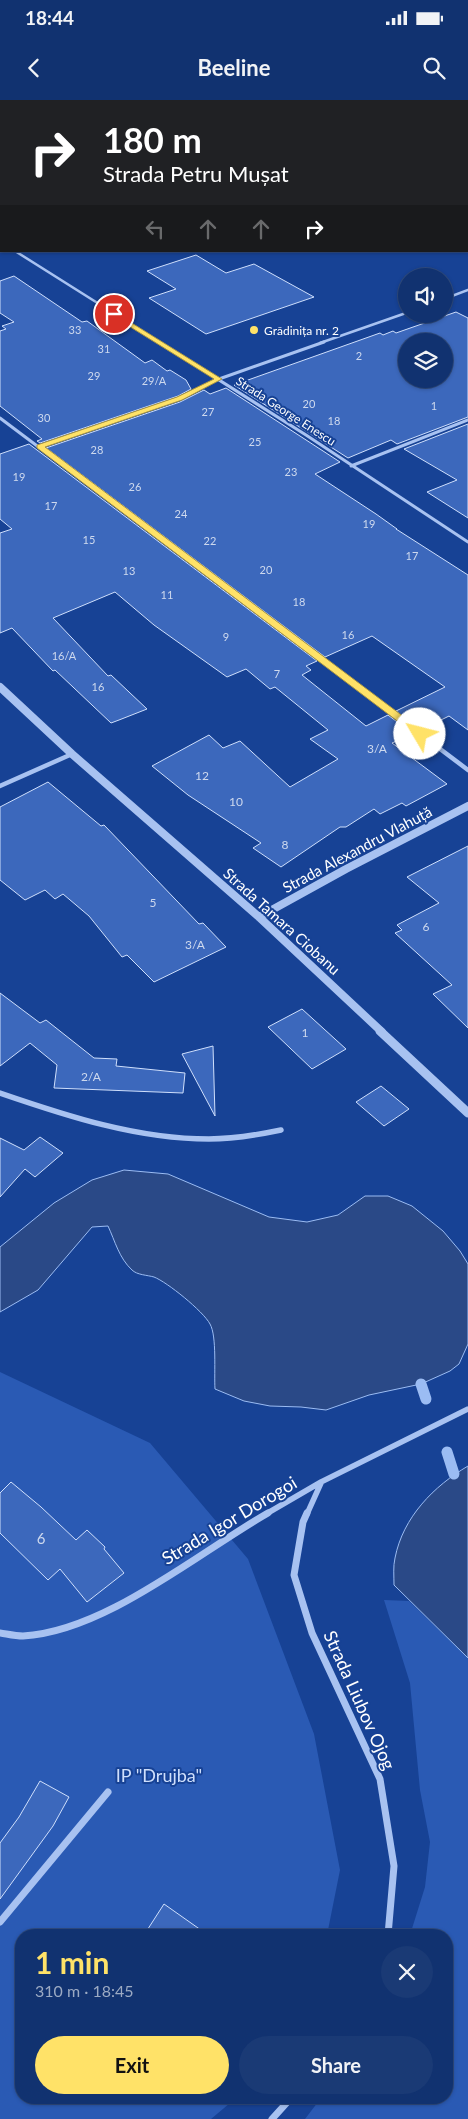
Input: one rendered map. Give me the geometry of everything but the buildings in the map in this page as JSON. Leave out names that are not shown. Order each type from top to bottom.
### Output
[{"type":"street","name":"Strada George Enescu","points":[[17,252],[219,379],[468,542]]},
{"type":"street","points":[[453,296],[468,290]]},
{"type":"street","points":[[40,447],[179,399],[219,379],[398,316]]},
{"type":"street","points":[[0,418],[468,770]]},
{"type":"street","points":[[351,466],[468,420]]},
{"type":"street","name":"Strada Tamara Ciobanu","points":[[0,687],[72,754],[259,917],[468,1113]]},
{"type":"street","points":[[0,786],[72,754]]},
{"type":"street","name":"Strada Аlexandru Vlahuță","points":[[259,917],[346,869],[468,806]]},
{"type":"street","points":[[0,1093],[97,1124],[136,1133],[172,1138],[238,1138],[281,1130]]},
{"type":"street","name":"Strada Igor Dorogoi","points":[[0,1633],[22,1636],[70,1627],[133,1598],[238,1530],[321,1482],[468,1410]]},
{"type":"street","name":"Strada Liubov Ojog","points":[[321,1482],[303,1522],[294,1575],[312,1633],[380,1779],[394,1866],[389,1929]]},
{"type":"street","points":[[0,1922],[108,1792]]},
{"type":"street","points":[[272,2119],[286,2104]]},
{"type":"green space","name":"IP \"Drujba\"","points":[[0,1372],[150,1443],[248,1559],[314,1734],[340,1870],[328,1929],[15,1929],[15,2104],[229,2104],[211,2119],[0,2119]]},
{"type":"green space","points":[[384,1600],[409,1601],[468,1658],[468,2119],[305,2119],[316,2104],[453,2104],[453,1929],[412,1929],[425,1887],[430,1842],[420,1790],[410,1683]]},
{"type":"shaded area","points":[[124,1170],[168,1174],[269,1217],[307,1222],[338,1215],[365,1196],[388,1196],[412,1206],[443,1231],[468,1264],[468,1344],[459,1364],[450,1371],[421,1384],[369,1395],[326,1410],[270,1406],[244,1401],[215,1389],[214,1337],[206,1318],[193,1305],[160,1280],[134,1272],[121,1255],[108,1226],[92,1227],[38,1290],[0,1312],[0,1247],[54,1203],[92,1180]]},
{"type":"shaded area","points":[[468,1466],[468,1658],[394,1585],[394,1561],[405,1529],[422,1504],[443,1483]]},
{"type":"waterway","points":[[421,1384],[426,1399]]},
{"type":"waterway","points":[[447,1452],[454,1474]]},
{"type":"place","name":"Grădinița nr. 2","points":[[254,330]]},
{"type":"route","points":[[114,314],[219,379],[179,399],[40,447],[420,734]]}]
